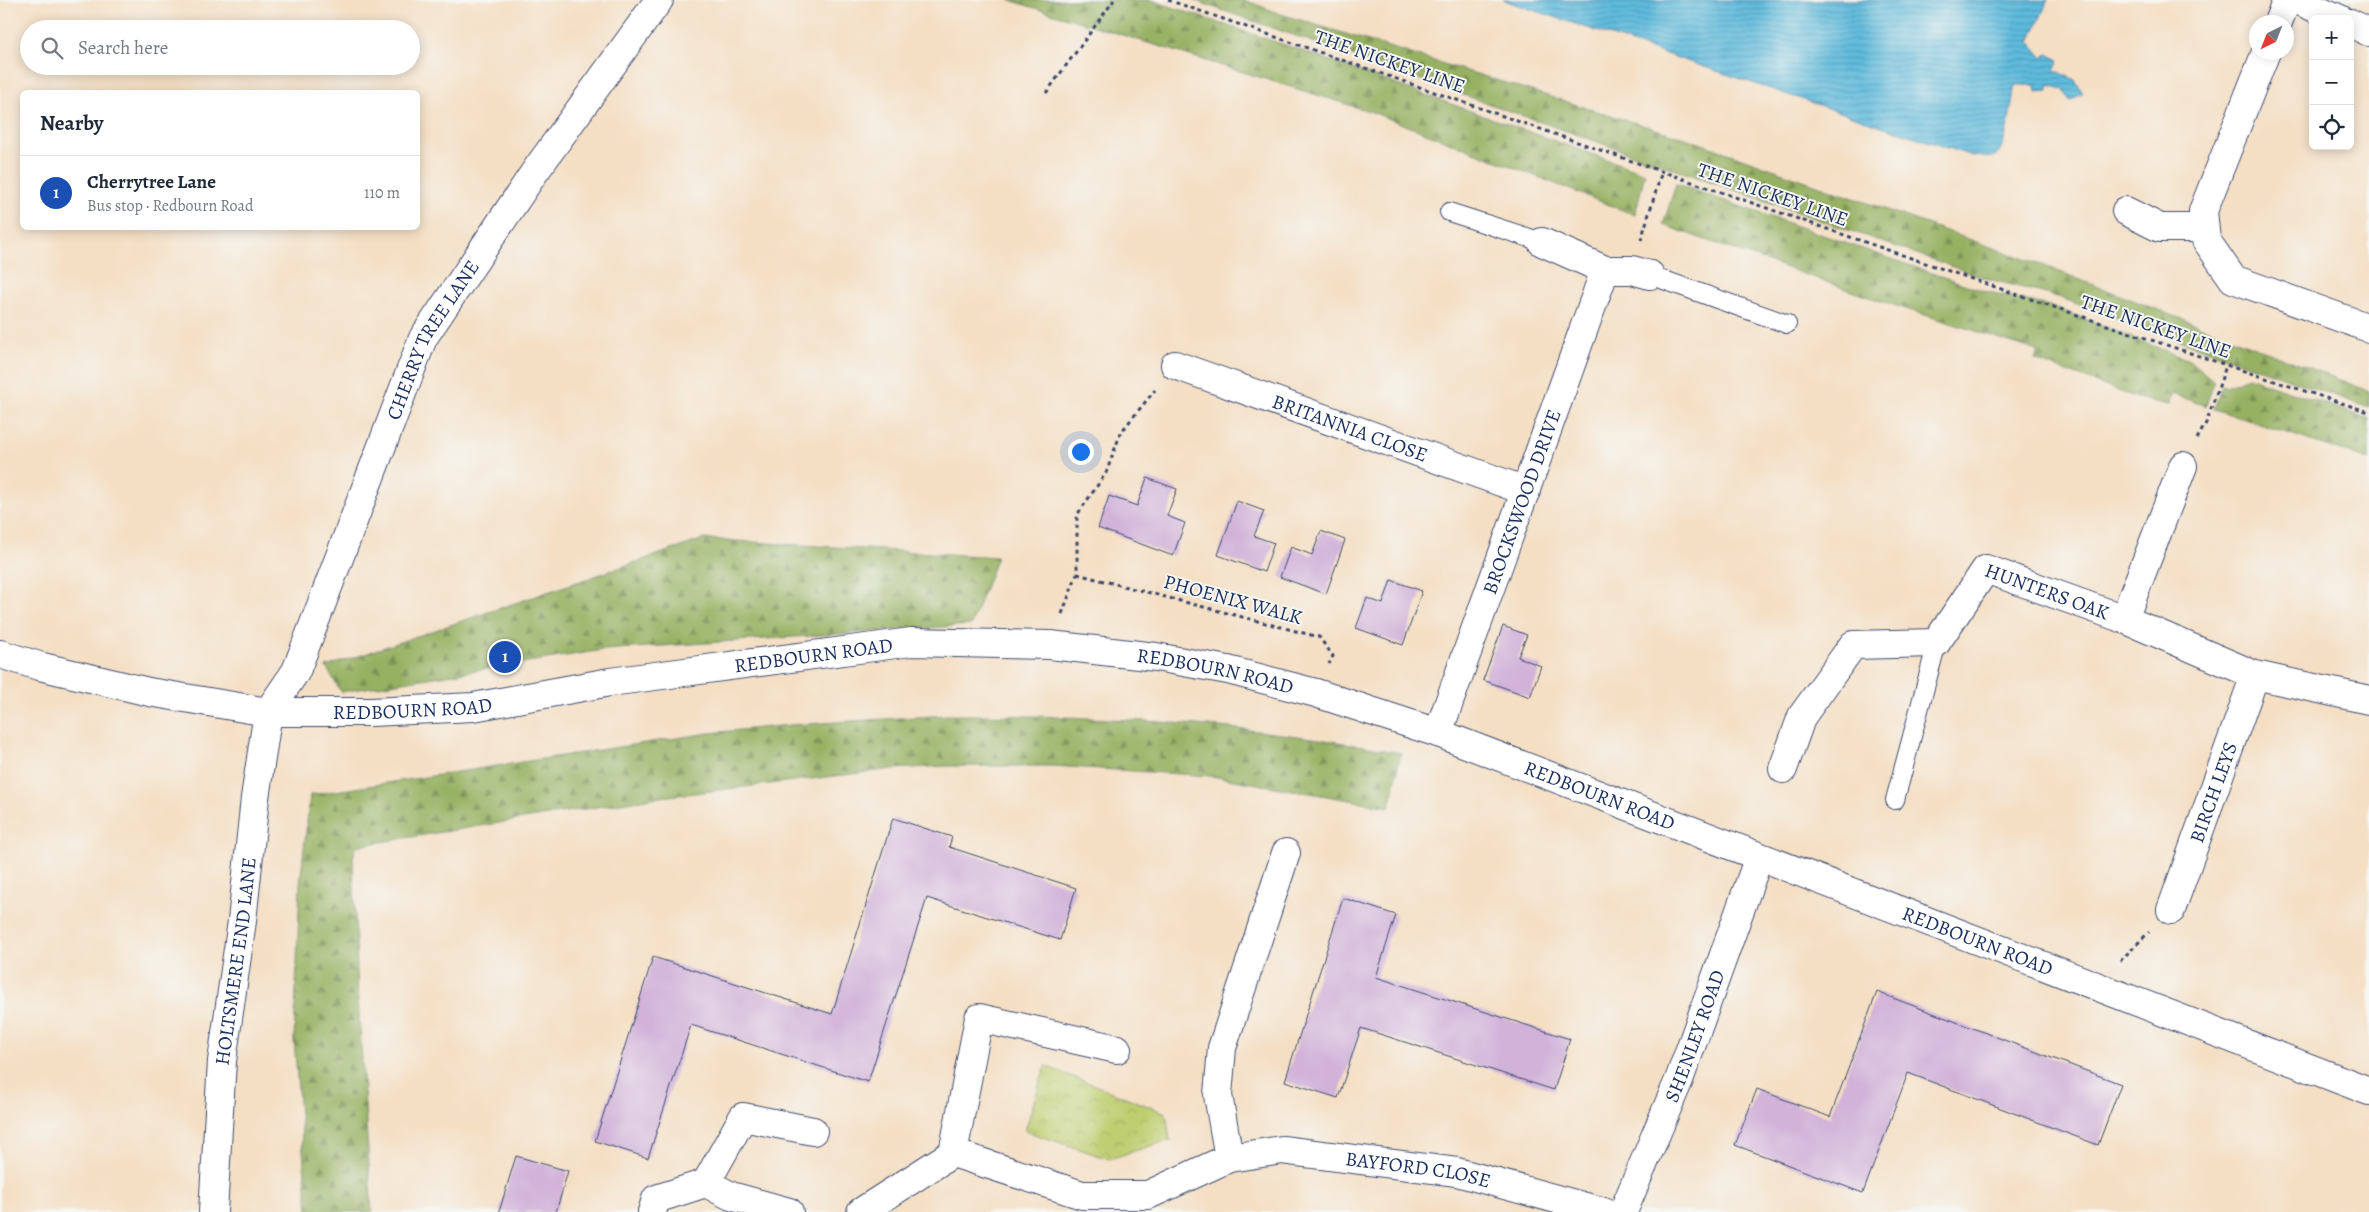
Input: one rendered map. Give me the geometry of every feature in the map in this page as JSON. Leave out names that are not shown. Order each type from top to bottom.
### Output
[{"type":"street","name":"CHERRY TREE LANE","points":[[268,712],[296,671],[424,338],[536,170],[659,0]]},
{"type":"street","points":[[2281,15],[2287,0]]},
{"type":"street","points":[[2297,0],[2331,15]]},
{"type":"street","points":[[2354,25],[2369,32]]},
{"type":"street","points":[[2263,60],[2203,211],[2206,240],[2233,279],[2369,328]]},
{"type":"street","points":[[2126,211],[2160,228],[2204,228]]},
{"type":"street","points":[[1542,242],[1605,270],[1641,273]]},
{"type":"street","name":"BROCKSWOOD DRIVE","points":[[1438,733],[1605,270]]},
{"type":"street","name":"BRITANNIA CLOSE","points":[[1175,365],[1526,490]]},
{"type":"street","name":"HUNTERS OAK","points":[[2124,619],[2183,466]]},
{"type":"street","name":"HUNTERS OAK","points":[[1938,639],[1986,569],[2124,619],[2255,675],[2369,700]]},
{"type":"street","points":[[1783,769],[1802,716],[1853,645],[1936,644],[1938,639]]},
{"type":"street","name":"REDBOURN ROAD","points":[[0,654],[39,666],[149,692],[268,712],[371,712],[473,707],[610,682],[911,642],[1050,645],[1156,657],[1228,670],[1316,693],[1438,733],[2369,1091]]},
{"type":"street","name":"BIRCH LEYS","points":[[2171,910],[2255,675]]},
{"type":"street","name":"HOLTSMERE END LANE","points":[[213,1212],[222,1061],[242,921],[255,798],[268,712]]},
{"type":"street","points":[[1229,1158],[1218,1095],[1222,1048],[1286,853]]},
{"type":"street","name":"SHENLEY ROAD","points":[[1622,1212],[1679,1080],[1759,857]]},
{"type":"street","points":[[861,1212],[953,1153],[979,1018],[1117,1049]]},
{"type":"street","points":[[652,1212],[656,1199],[706,1183],[743,1117],[813,1132]]},
{"type":"street","name":"BAYFORD CLOSE","points":[[953,1153],[1082,1195],[1146,1204],[1229,1158],[1282,1150],[1457,1172],[1604,1212]]},
{"type":"street","points":[[706,1183],[731,1196],[789,1212]]},
{"type":"lane","points":[[1449,212],[1542,242]]},
{"type":"lane","points":[[1641,273],[1787,324]]},
{"type":"lane","points":[[1895,800],[1938,639]]},
{"type":"path","points":[[1046,93],[1114,0]]},
{"type":"path","name":"THE NICKEY LINE","points":[[1168,0],[2226,366],[2369,412]]},
{"type":"path","points":[[1641,273],[1662,171]]},
{"type":"path","points":[[1050,645],[1077,574],[1077,515],[1106,474],[1121,432],[1175,365]]},
{"type":"path","points":[[2183,466],[2206,423],[2226,366]]},
{"type":"path","name":"PHOENIX WALK","points":[[1077,574],[1319,637],[1333,656],[1316,693]]},
{"type":"path","points":[[2094,986],[2171,910]]},
{"type":"green space","points":[[1009,0],[1151,0],[1291,47],[1645,173],[1635,215],[1372,112]]},
{"type":"green space","points":[[1193,0],[1244,0],[1281,14],[1691,140],[2047,267],[2369,391],[2369,408],[2058,297],[1985,278]]},
{"type":"green space","points":[[1676,184],[1981,290],[2054,307],[2189,360],[2214,381],[2206,406],[2172,394],[2168,405],[2137,398],[2035,360],[2038,351],[1878,300],[1663,225]]},
{"type":"green space","points":[[2248,377],[2369,419],[2369,460],[2214,409],[2222,385],[2226,386]]},
{"type":"green space","points":[[704,539],[997,557],[971,625],[603,650],[341,692],[326,667]]},
{"type":"green space","points":[[947,715],[1118,719],[1175,723],[1288,735],[1401,753],[1390,807],[1211,776],[1053,766],[946,766],[894,769],[653,798],[356,846],[353,858],[358,1000],[372,1212],[308,1212],[294,1040],[300,884],[310,795],[709,733],[790,725]]},
{"type":"green space","points":[[1045,1066],[1166,1113],[1170,1140],[1109,1159],[1025,1131]]},
{"type":"water","points":[[1503,0],[2048,0],[2030,42],[2043,58],[2047,54],[2059,60],[2054,70],[2075,80],[2083,93],[2070,101],[2063,89],[2048,85],[2048,91],[2036,92],[2035,85],[2015,85],[2006,134],[1999,152],[1993,157],[1972,156]]},
{"type":"building","points":[[1147,478],[1177,489],[1167,516],[1185,523],[1173,556],[1098,528],[1109,496],[1137,506]]},
{"type":"building","points":[[1237,501],[1264,511],[1254,536],[1274,543],[1264,572],[1218,555]]},
{"type":"building","points":[[1321,531],[1345,540],[1326,594],[1280,577],[1291,547],[1312,555]]},
{"type":"building","points":[[1391,580],[1422,591],[1403,645],[1356,628],[1367,598],[1383,604]]},
{"type":"building","points":[[1503,626],[1527,635],[1518,657],[1541,666],[1530,697],[1483,680]]},
{"type":"building","points":[[893,818],[952,837],[949,847],[1076,888],[1060,940],[927,898],[868,1082],[691,1025],[648,1158],[595,1141],[653,957],[832,1014]]},
{"type":"building","points":[[1343,898],[1396,915],[1376,977],[1570,1039],[1554,1090],[1361,1028],[1338,1098],[1285,1081]]},
{"type":"building","points":[[1877,992],[2121,1084],[2098,1145],[1908,1073],[1863,1193],[1735,1145],[1757,1089],[1830,1117]]},
{"type":"building","points":[[516,1156],[568,1171],[556,1212],[499,1212]]},
{"type":"place","name":"Cherrytree Lane","points":[[505,657]]}]
